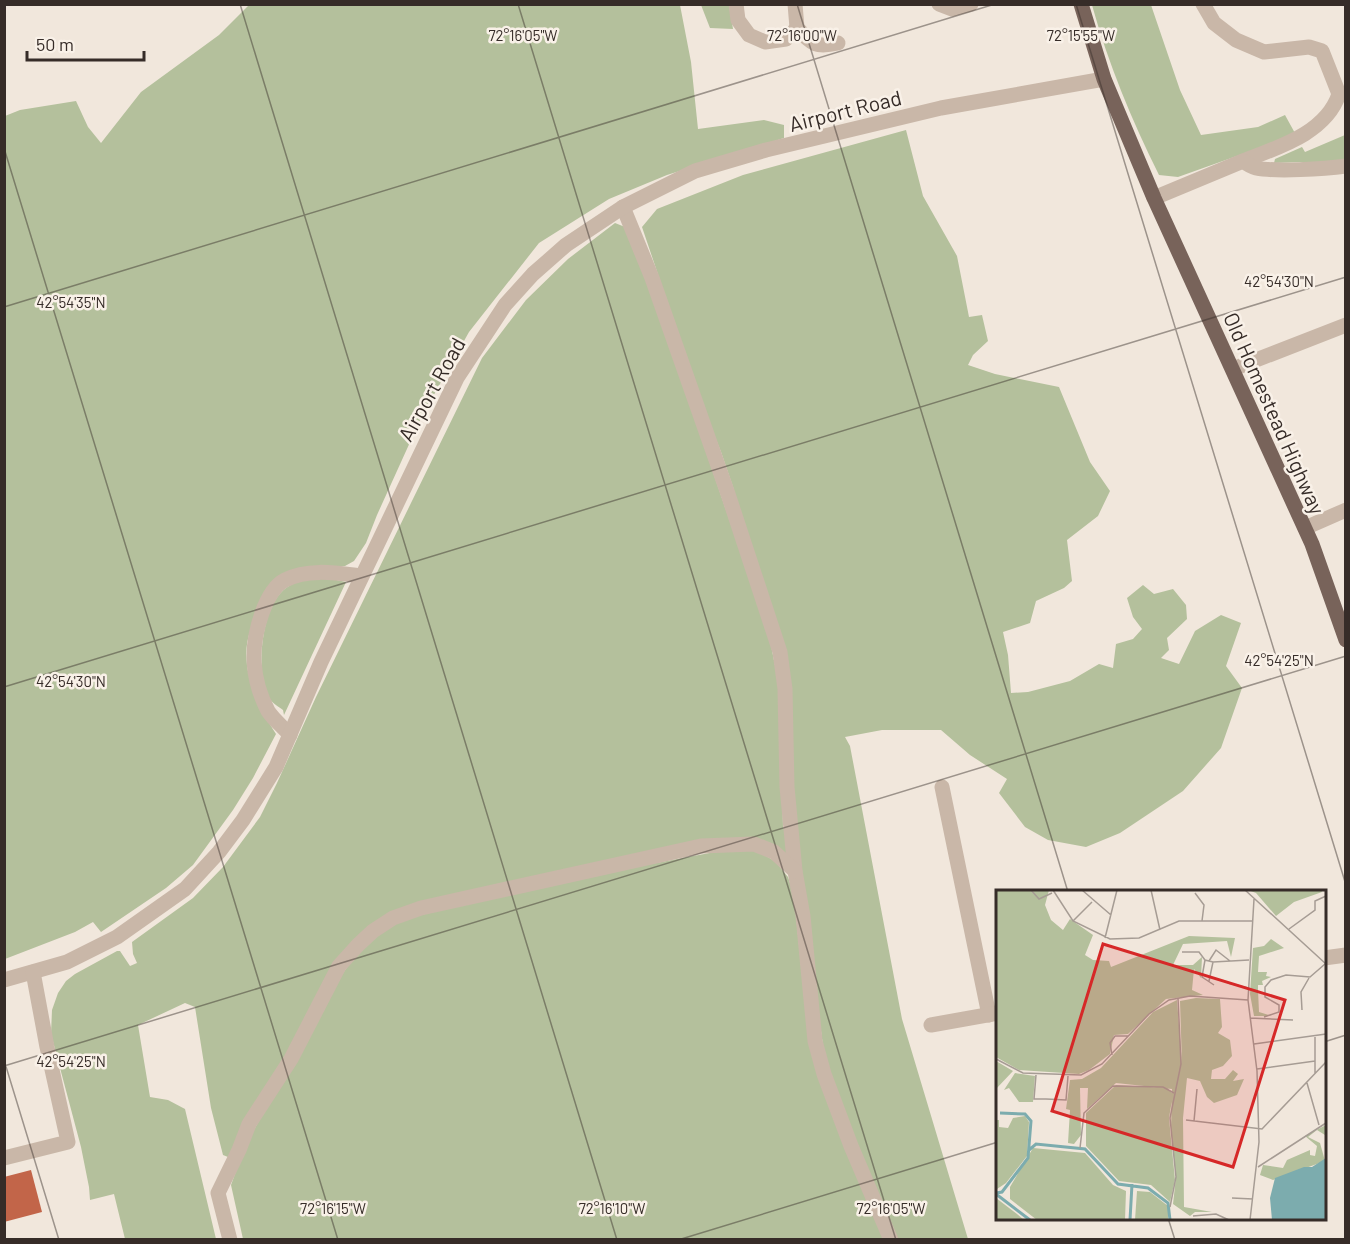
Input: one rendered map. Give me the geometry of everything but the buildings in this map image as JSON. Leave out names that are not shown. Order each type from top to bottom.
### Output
[{"type":"main road","name":"Old Homestead Highway","points":[[1081,4],[1104,79],[1154,198],[1305,528],[1346,640]]},
{"type":"street","points":[[736,4],[738,20],[749,35],[765,42],[786,39],[797,28]]},
{"type":"street","points":[[795,4],[797,28],[810,42],[820,47],[838,43]]},
{"type":"street","points":[[939,4],[952,9],[971,4]]},
{"type":"street","points":[[1154,198],[1286,144],[1316,126],[1334,108],[1339,94],[1322,51],[1309,47],[1264,52],[1236,40],[1214,23],[1203,4]]},
{"type":"street","name":"Airport Road","points":[[4,980],[67,962],[117,937],[185,889],[219,852],[243,820],[276,767],[362,576],[457,378],[505,305],[533,274],[566,245],[623,207],[695,171],[766,150],[941,108],[1104,79]]},
{"type":"street","points":[[1243,161],[1254,168],[1328,169],[1346,166]]},
{"type":"street","points":[[623,207],[652,278],[729,494],[780,652],[785,689],[787,787],[815,1041],[824,1074],[850,1146],[891,1239]]},
{"type":"street","points":[[1233,369],[1346,325]]},
{"type":"street","points":[[1305,528],[1346,510]]},
{"type":"street","points":[[290,735],[269,712],[252,660],[255,632],[267,600],[283,580],[306,573],[335,572],[362,576]]},
{"type":"street","points":[[931,1025],[993,1014],[942,787]]},
{"type":"street","points":[[230,1239],[218,1193],[249,1124],[291,1059],[339,966],[373,931],[393,918],[422,908],[701,846],[754,844],[774,852],[795,871]]},
{"type":"street","points":[[1326,958],[1346,955]]},
{"type":"street","points":[[4,1158],[68,1142],[33,972]]},
{"type":"green space","points":[[249,5],[680,5],[691,62],[698,129],[764,120],[784,125],[784,138],[667,175],[609,199],[539,243],[469,332],[421,418],[366,543],[354,561],[345,566],[300,571],[281,577],[257,616],[247,642],[248,670],[256,697],[276,734],[233,810],[193,865],[166,888],[101,932],[93,922],[75,932],[5,959],[5,116],[20,110],[76,101],[88,127],[101,143],[141,92],[219,35]]},
{"type":"green space","points":[[701,5],[729,5],[733,29],[710,28]]},
{"type":"green space","points":[[1092,5],[1151,5],[1180,90],[1201,135],[1258,127],[1285,115],[1296,135],[1178,177],[1159,175],[1121,92]]},
{"type":"green space","points":[[906,130],[923,196],[957,256],[969,317],[982,315],[988,341],[973,355],[968,365],[995,374],[1059,387],[1090,462],[1110,491],[1098,516],[1067,540],[1072,581],[1064,588],[1036,601],[1030,623],[1003,632],[1008,655],[1011,693],[1028,692],[1070,681],[1099,664],[1113,668],[1116,644],[1133,639],[1142,629],[1133,617],[1127,598],[1143,585],[1154,594],[1173,589],[1186,605],[1187,619],[1167,638],[1169,650],[1161,658],[1179,664],[1195,631],[1221,615],[1241,623],[1226,666],[1242,688],[1221,748],[1183,791],[1120,833],[1086,847],[1048,840],[1025,827],[999,793],[1007,779],[970,755],[941,730],[882,730],[845,737],[850,746],[902,1019],[968,1239],[897,1239],[826,1068],[797,853],[786,684],[733,487],[701,402],[642,227],[657,209],[743,175]]},
{"type":"green space","points":[[1345,135],[1345,162],[1316,166],[1300,162],[1274,163],[1275,159],[1302,147],[1305,152]]},
{"type":"green space","points":[[615,223],[625,227],[649,286],[769,635],[780,691],[783,827],[786,832],[788,856],[754,840],[379,921],[302,1028],[228,1157],[223,1155],[211,1108],[195,1007],[185,1003],[138,1025],[150,1097],[168,1100],[185,1109],[216,1239],[125,1239],[114,1194],[90,1200],[81,1147],[51,1034],[52,1010],[58,993],[66,981],[75,974],[117,951],[120,951],[130,966],[137,963],[133,954],[132,942],[193,898],[223,867],[260,817],[316,697],[482,358],[526,300],[568,259]]},
{"type":"green space","points":[[327,578],[346,582],[284,715],[283,710],[269,698],[262,672],[266,624],[271,609],[286,588],[300,581]]},
{"type":"green space","points":[[731,849],[753,849],[775,861],[788,877],[794,895],[803,986],[885,1239],[243,1239],[231,1185],[246,1144],[336,983],[357,953],[380,931],[404,919],[586,876]]}]
